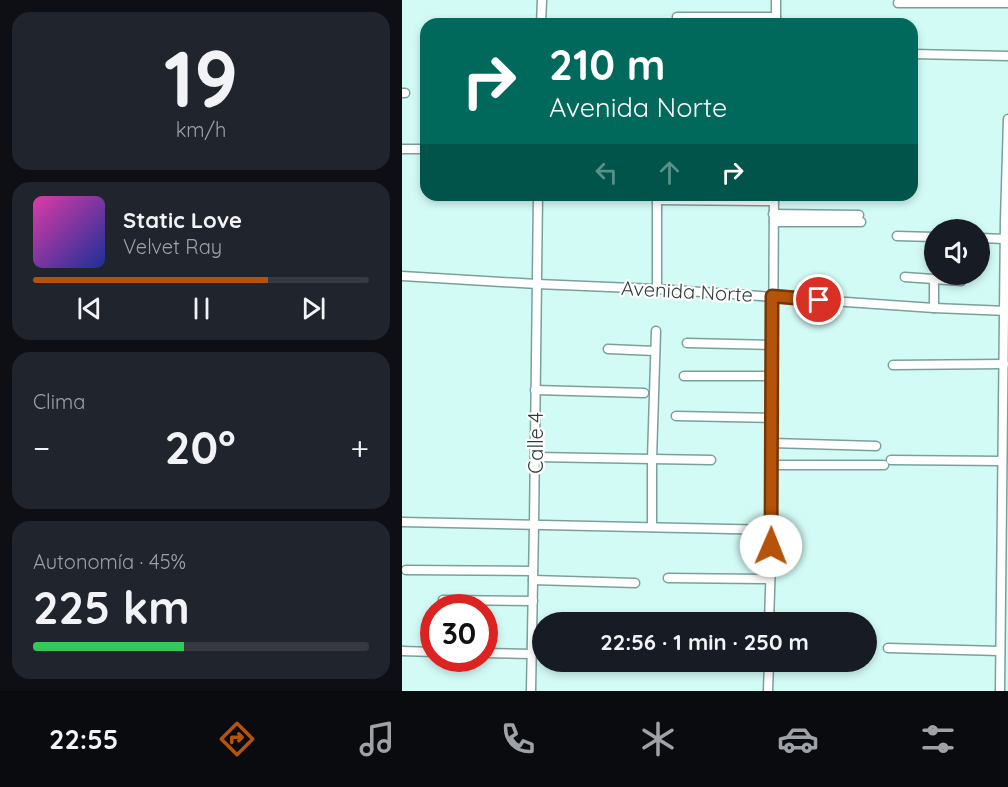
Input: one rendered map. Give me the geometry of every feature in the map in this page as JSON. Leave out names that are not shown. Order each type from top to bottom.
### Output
[{"type":"street","points":[[541,18],[542,0]]},
{"type":"street","points":[[776,0],[776,18]]},
{"type":"street","points":[[898,3],[1008,3]]},
{"type":"street","points":[[677,17],[710,18]]},
{"type":"street","points":[[918,54],[1008,56]]},
{"type":"street","points":[[1000,691],[1005,576],[1002,461],[1006,430],[1005,239],[1008,119]]},
{"type":"street","points":[[402,149],[420,149]]},
{"type":"street","name":"Calle 4","points":[[531,691],[538,201]]},
{"type":"street","points":[[657,201],[657,289]]},
{"type":"street","points":[[769,612],[772,530],[774,201]]},
{"type":"street","points":[[773,218],[860,219]]},
{"type":"street","points":[[897,236],[924,237]]},
{"type":"street","points":[[990,238],[1005,239]]},
{"type":"street","name":"Avenida Norte","points":[[402,276],[1006,311]]},
{"type":"street","points":[[906,277],[924,278]]},
{"type":"street","points":[[934,285],[934,308]]},
{"type":"street","points":[[652,527],[656,331]]},
{"type":"street","points":[[687,343],[773,345]]},
{"type":"street","points":[[608,349],[655,351]]},
{"type":"street","points":[[893,365],[1005,368]]},
{"type":"street","points":[[684,376],[772,376]]},
{"type":"street","points":[[535,390],[644,393]]},
{"type":"street","points":[[676,416],[772,418]]},
{"type":"street","points":[[772,443],[876,446]]},
{"type":"street","points":[[535,457],[711,460]]},
{"type":"street","points":[[772,465],[1002,461]]},
{"type":"street","points":[[402,522],[772,530]]},
{"type":"street","points":[[406,570],[533,575],[635,583]]},
{"type":"street","points":[[668,578],[770,579]]},
{"type":"street","points":[[498,601],[533,602]]},
{"type":"street","points":[[888,648],[1000,651]]},
{"type":"street","points":[[402,651],[420,652]]},
{"type":"street","points":[[498,653],[531,654]]},
{"type":"street","points":[[768,691],[769,672]]},
{"type":"route","points":[[771,546],[772,296],[819,300]]}]
